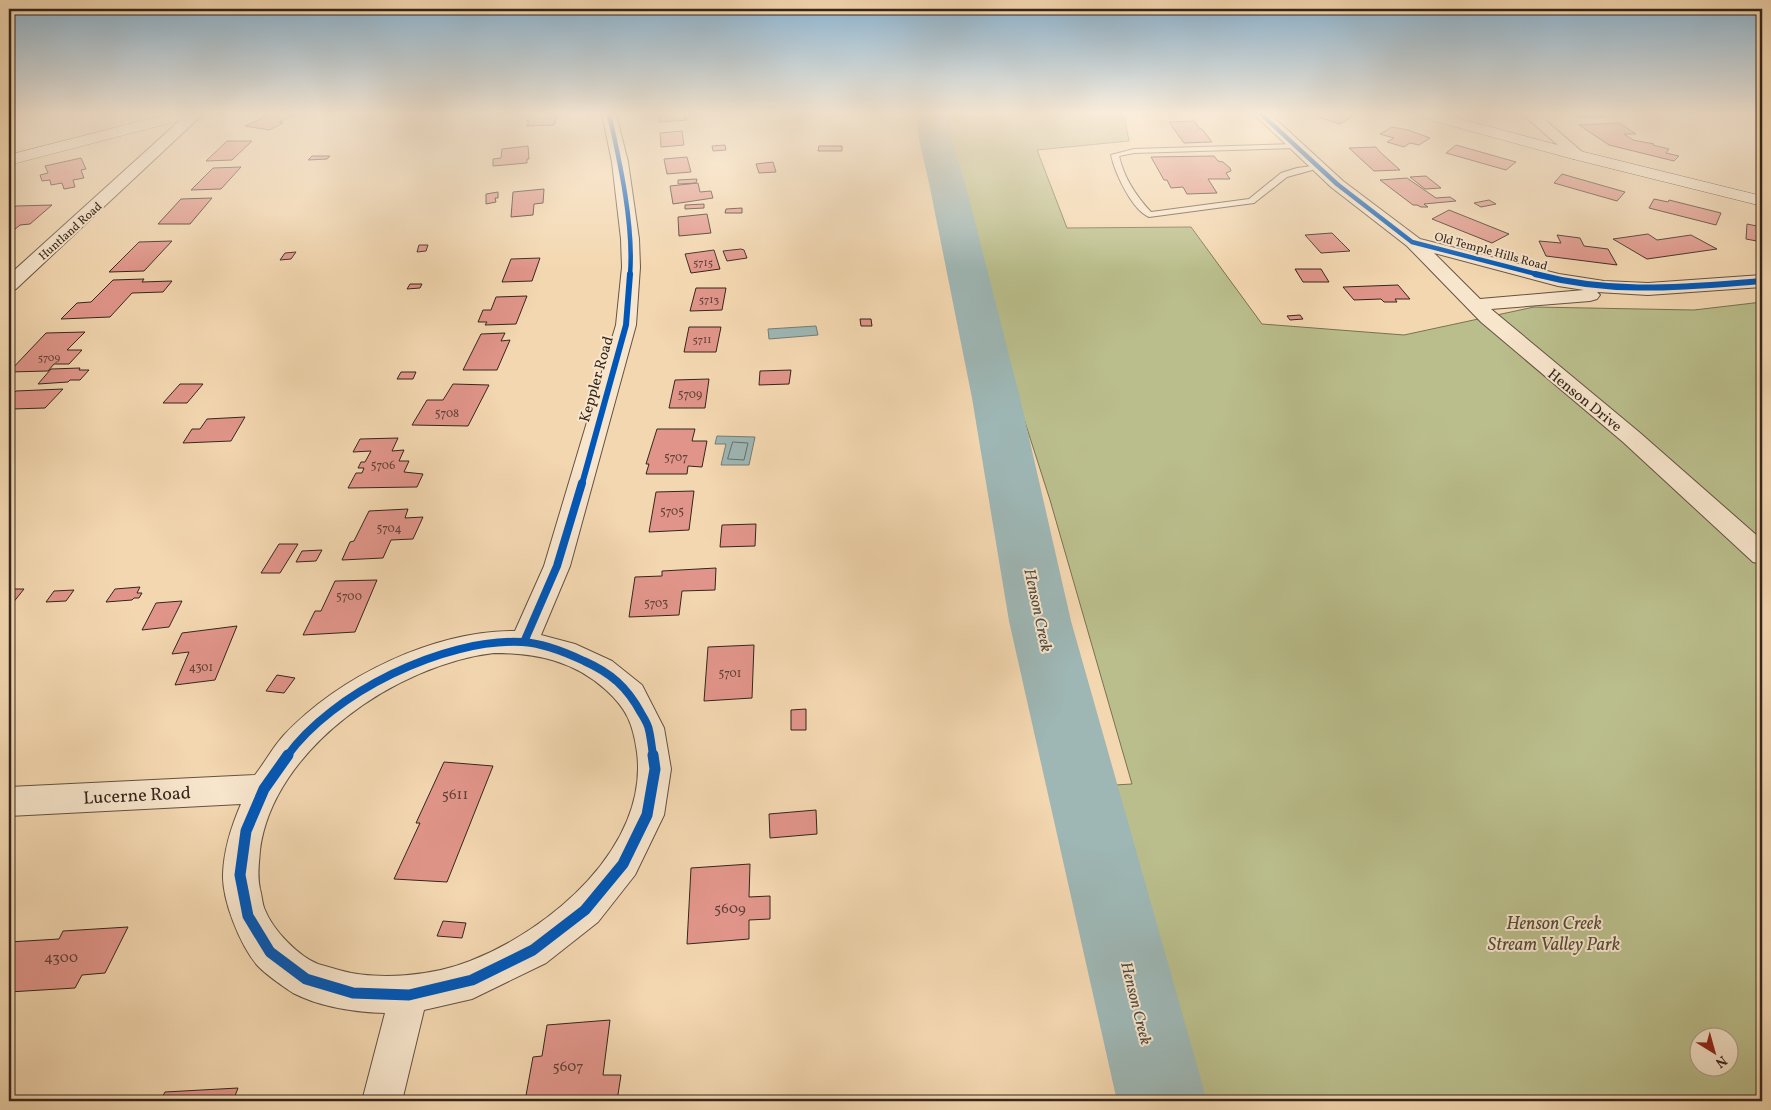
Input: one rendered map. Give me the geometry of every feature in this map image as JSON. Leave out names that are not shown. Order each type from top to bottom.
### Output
[{"type":"main road","points":[[1620,166],[1762,201]]},
{"type":"street","name":"Huntland Road","points":[[9,285],[139,166]]},
{"type":"street","name":"Keppler Road","points":[[524,642],[557,566],[626,325],[631,267],[630,239],[620,166]]},
{"type":"street","name":"Old Temple Hills Road","points":[[1319,167],[1412,242],[1558,280],[1604,287],[1648,290],[1762,282]]},
{"type":"street","name":"Henson Drive","points":[[1412,242],[1475,305],[1555,375],[1631,437],[1762,555]]},
{"type":"street","points":[[1475,305],[1648,290]]},
{"type":"street","points":[[524,642],[565,652],[602,668],[631,694],[649,728],[655,769],[647,815],[623,864],[585,910],[533,950],[472,980],[409,995],[354,993],[306,979],[270,952],[248,916],[240,875],[246,832],[264,789],[295,745],[335,709],[380,679],[428,658],[476,644],[524,642]]},
{"type":"street","name":"Lucerne Road","points":[[9,801],[264,789]]},
{"type":"street","points":[[382,1101],[409,995]]},
{"type":"lane","points":[[1117,166],[1135,199],[1149,215],[1251,200],[1266,191],[1284,175],[1298,170],[1319,167]]},
{"type":"green space","name":"Henson Creek Stream Valley Park","points":[[943,166],[1043,166],[1067,228],[1191,227],[1262,324],[1404,335],[1534,307],[1694,310],[1762,302],[1762,1101],[1124,1101],[1101,957],[1065,788],[1132,784],[1050,500]]},
{"type":"water","points":[[816,326],[818,335],[769,339],[768,329]]},
{"type":"water","points":[[717,436],[755,437],[749,465],[721,465],[726,444],[715,444]]},
{"type":"building","points":[[45,166],[85,166],[86,169],[81,170],[84,178],[73,180],[75,187],[64,189],[62,183],[51,185],[50,180],[42,181],[40,175],[48,173]]},
{"type":"building","points":[[665,166],[689,166],[691,172],[667,174]]},
{"type":"building","points":[[757,166],[774,166],[776,172],[759,173]]},
{"type":"building","points":[[1156,166],[1227,166],[1231,171],[1226,173],[1230,179],[1208,179],[1217,193],[1187,194],[1183,187],[1171,188],[1167,180],[1164,180]]},
{"type":"building","points":[[1368,166],[1395,166],[1400,170],[1374,171]]},
{"type":"building","points":[[1491,166],[1511,166],[1506,170]]},
{"type":"building","points":[[241,167],[221,189],[191,190],[213,168]]},
{"type":"building","points":[[1562,174],[1625,192],[1617,201],[1554,183]]},
{"type":"building","points":[[1426,176],[1441,188],[1425,189],[1410,177]]},
{"type":"building","points":[[1407,178],[1436,198],[1450,197],[1456,201],[1424,204],[1428,207],[1413,205],[1380,180]]},
{"type":"building","points":[[697,179],[696,183],[678,184],[678,180]]},
{"type":"building","points":[[698,183],[700,192],[711,191],[713,198],[673,204],[670,186]]},
{"type":"building","points":[[544,189],[543,203],[534,204],[533,215],[511,217],[513,192]]},
{"type":"building","points":[[498,192],[498,198],[495,198],[496,202],[486,204],[486,194]]},
{"type":"building","points":[[212,198],[190,224],[158,224],[181,199]]},
{"type":"building","points":[[1654,199],[1668,202],[1669,200],[1721,213],[1716,225],[1649,208]]},
{"type":"building","points":[[1489,200],[1496,204],[1481,207],[1474,203]]},
{"type":"building","points":[[704,204],[704,208],[685,209],[685,205]]},
{"type":"building","points":[[52,205],[30,224],[20,225],[14,230],[9,230],[9,212],[16,206]]},
{"type":"building","points":[[742,208],[742,213],[725,213],[726,209]]},
{"type":"building","points":[[1449,210],[1509,234],[1492,243],[1432,219]]},
{"type":"building","points":[[707,214],[711,233],[679,236],[678,217]]},
{"type":"building","points":[[1747,224],[1762,227],[1762,242],[1746,239]]},
{"type":"building","points":[[1332,233],[1350,251],[1321,253],[1305,235]]},
{"type":"building","points":[[1648,234],[1657,240],[1691,235],[1717,249],[1647,259],[1613,239]]},
{"type":"building","points":[[1557,235],[1580,238],[1584,246],[1608,249],[1617,265],[1546,256],[1539,241],[1561,243]]},
{"type":"building","points":[[172,241],[144,271],[109,272],[139,242]]},
{"type":"building","points":[[419,245],[428,245],[426,251],[417,252]]},
{"type":"building","points":[[714,250],[720,269],[691,273],[685,254]]},
{"type":"building","points":[[744,250],[747,258],[727,261],[723,251]]},
{"type":"building","points":[[296,252],[291,259],[280,260],[285,253]]},
{"type":"building","points":[[540,258],[532,281],[502,282],[511,259]]},
{"type":"building","points":[[1295,269],[1321,269],[1329,282],[1303,282]]},
{"type":"building","points":[[144,279],[142,282],[172,281],[163,292],[132,293],[110,317],[61,319],[77,303],[91,302],[113,280]]},
{"type":"building","points":[[410,284],[422,284],[420,288],[407,289]]},
{"type":"building","points":[[1398,285],[1410,299],[1395,299],[1397,302],[1384,302],[1381,299],[1354,300],[1343,287]]},
{"type":"building","points":[[696,288],[726,288],[722,310],[690,311]]},
{"type":"building","points":[[527,296],[516,324],[485,325],[487,322],[478,322],[483,310],[491,310],[496,297]]},
{"type":"building","points":[[1300,315],[1303,319],[1290,320],[1287,316]]},
{"type":"building","points":[[860,319],[871,319],[872,326],[861,326]]},
{"type":"building","points":[[689,327],[721,327],[716,352],[684,352]]},
{"type":"building","points":[[85,332],[67,350],[82,350],[69,364],[54,364],[48,371],[9,372],[46,333]]},
{"type":"building","points":[[505,333],[501,341],[510,340],[497,370],[463,370],[481,334]]},
{"type":"building","points":[[80,368],[79,370],[89,370],[80,380],[38,384],[51,369]]},
{"type":"building","points":[[791,370],[789,384],[759,385],[760,371]]},
{"type":"building","points":[[401,372],[416,372],[413,379],[397,379]]},
{"type":"building","points":[[709,379],[705,408],[669,408],[675,380]]},
{"type":"building","points":[[180,384],[203,384],[187,403],[163,403]]},
{"type":"building","points":[[453,384],[489,385],[468,426],[412,425],[427,400],[443,400]]},
{"type":"building","points":[[63,389],[45,408],[12,409],[9,413],[9,395],[16,391]]},
{"type":"building","points":[[245,417],[231,441],[183,443],[192,429],[200,429],[207,419]]},
{"type":"building","points":[[657,429],[695,429],[692,441],[707,441],[702,467],[688,466],[687,474],[646,474],[649,464],[646,464]]},
{"type":"building","points":[[398,438],[392,451],[404,450],[399,461],[409,461],[404,472],[423,474],[417,487],[348,488],[356,473],[362,473],[364,468],[358,468],[361,462],[365,462],[371,451],[353,452],[360,439]]},
{"type":"building","points":[[694,491],[689,530],[649,532],[656,492]]},
{"type":"building","points":[[408,509],[405,518],[423,517],[413,539],[391,540],[383,558],[342,560],[350,542],[354,541],[369,511]]},
{"type":"building","points":[[756,524],[755,546],[720,547],[722,525]]},
{"type":"building","points":[[279,544],[298,544],[280,573],[261,573]]},
{"type":"building","points":[[322,550],[316,561],[296,562],[302,551]]},
{"type":"building","points":[[716,568],[715,590],[682,591],[679,615],[629,617],[635,577],[662,576],[662,571]]},
{"type":"building","points":[[377,580],[355,632],[303,635],[315,611],[321,611],[335,581]]},
{"type":"building","points":[[140,587],[137,593],[142,593],[139,598],[106,602],[115,589]]},
{"type":"building","points":[[9,589],[24,589],[12,604],[9,604]]},
{"type":"building","points":[[74,590],[66,601],[46,602],[54,591]]},
{"type":"building","points":[[182,601],[169,627],[142,630],[156,603]]},
{"type":"building","points":[[237,626],[215,680],[175,685],[189,652],[172,654],[182,633]]},
{"type":"building","points":[[754,645],[752,698],[704,701],[708,647]]},
{"type":"building","points":[[277,675],[295,678],[284,693],[266,691]]},
{"type":"building","points":[[806,709],[806,730],[791,730],[791,710]]},
{"type":"building","points":[[444,762],[493,766],[447,882],[394,879],[420,823],[416,823]]},
{"type":"building","points":[[816,810],[817,834],[770,838],[769,814]]},
{"type":"building","points":[[750,864],[749,897],[770,896],[770,919],[749,920],[749,939],[687,944],[691,868]]},
{"type":"building","points":[[443,921],[466,923],[462,938],[437,936]]},
{"type":"building","points":[[128,927],[105,973],[82,975],[75,988],[9,992],[9,942],[59,939],[63,931]]},
{"type":"building","points":[[610,1020],[603,1075],[621,1075],[617,1101],[525,1101],[533,1057],[542,1056],[547,1025]]},
{"type":"building","points":[[238,1088],[233,1101],[160,1101],[165,1092]]},
{"type":"waterway","name":"Henson Creek","points":[[942,166],[996,398],[1040,621],[1162,1101]]},
{"type":"cycle path","points":[[524,642],[557,566],[626,325],[631,267],[630,239],[620,166]]},
{"type":"cycle path","points":[[1317,166],[1337,184],[1412,242],[1558,280],[1604,287],[1648,289],[1762,281]]},
{"type":"cycle path","points":[[494,642],[524,642],[565,652],[602,669],[631,694],[649,728],[655,769],[647,815],[623,864],[585,910],[533,950],[472,980],[409,995],[353,993],[306,979],[270,952],[248,916],[240,875],[246,831],[264,789],[295,745],[335,709],[380,679],[428,658],[476,644],[494,642]]}]
